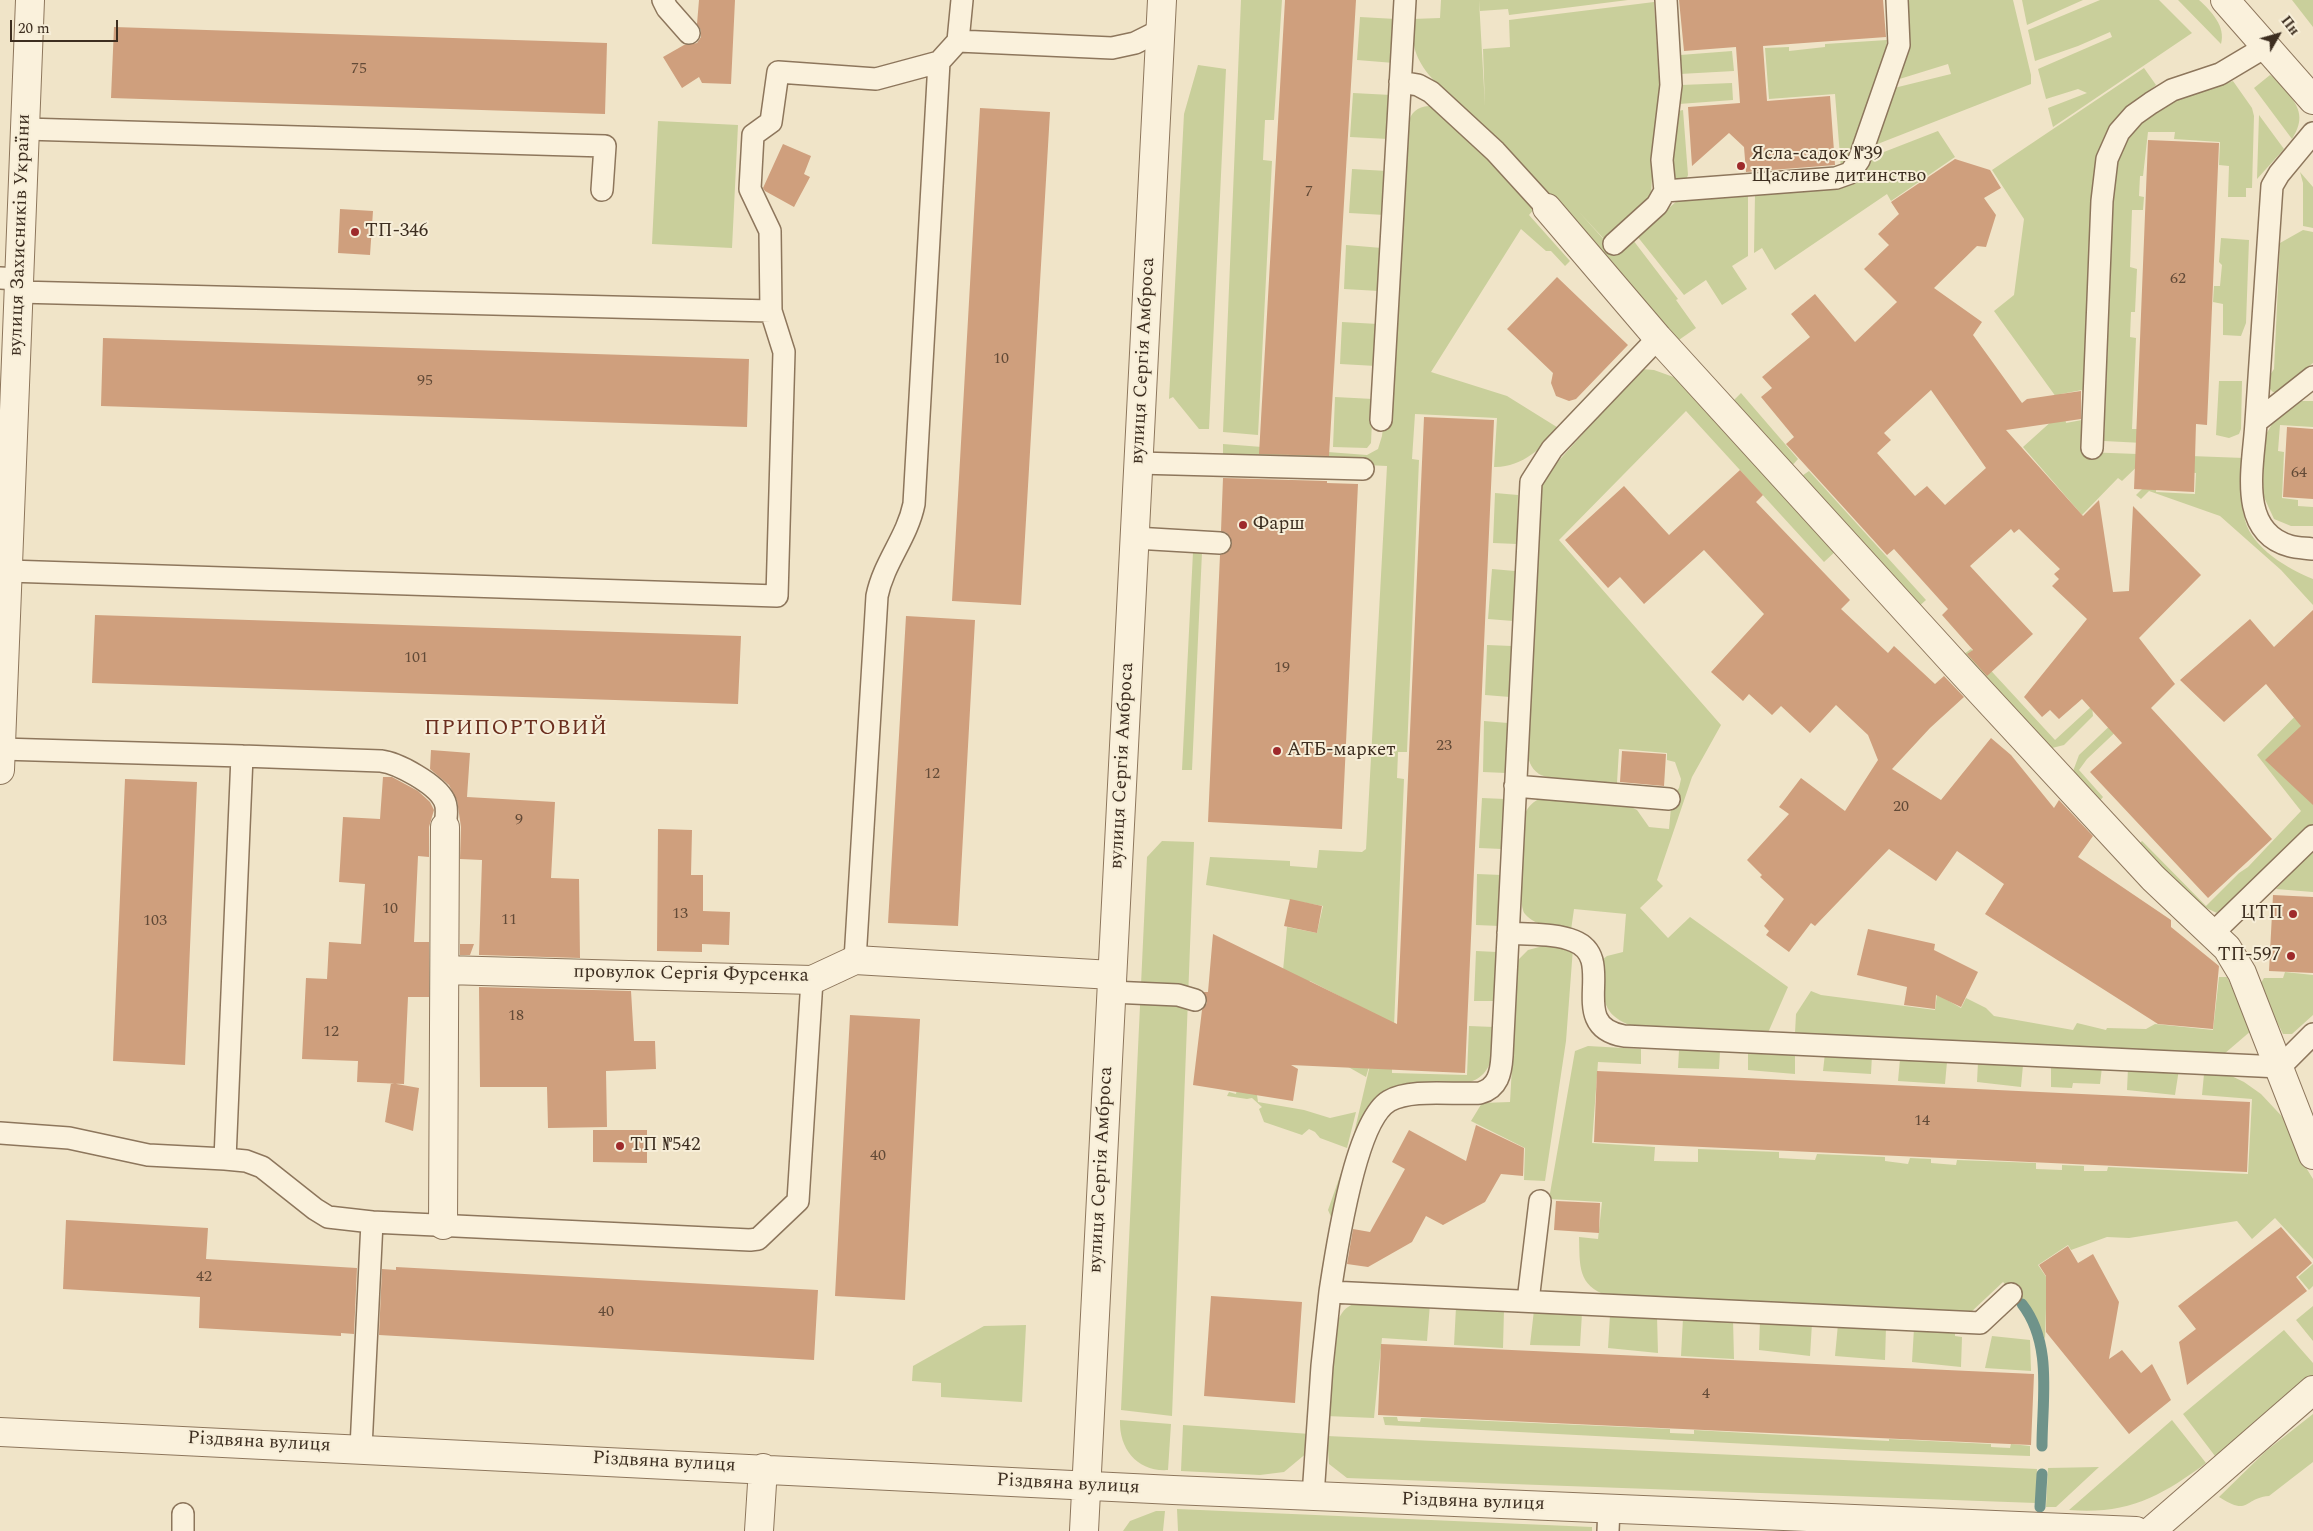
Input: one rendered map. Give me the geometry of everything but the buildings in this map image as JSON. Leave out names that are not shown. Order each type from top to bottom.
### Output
[{"type":"street","name":"вулиця Захисників України","points":[[0,759],[12,283],[25,129],[30,0]]},
{"type":"street","name":"вулиця Сергія Амброса","points":[[1084,1531],[1162,0]]},
{"type":"street","points":[[2226,0],[2313,100]]},
{"type":"street","points":[[1547,208],[1658,338],[2125,848],[2227,948],[2239,966],[2313,1155]]},
{"type":"street","points":[[443,1225],[446,827]]},
{"type":"street","name":"провулок Сергія Фурсенка","points":[[445,970],[812,980],[855,960],[1112,984]]},
{"type":"street","points":[[2151,1531],[2313,1390]]},
{"type":"street","name":"Різдвяна вулиця","points":[[0,1432],[361,1448],[1313,1496],[1608,1520],[2136,1531]]},
{"type":"street","points":[[759,1531],[763,1468]]},
{"type":"lane","points":[[663,0],[666,8],[689,33]]},
{"type":"lane","points":[[6,558],[777,596],[784,352],[771,311],[770,231],[750,189],[754,136],[771,122],[778,72],[876,78],[939,62],[958,41],[962,0]]},
{"type":"lane","points":[[1381,420],[1405,0]]},
{"type":"lane","points":[[1614,244],[1657,206],[1665,191],[1662,160],[1671,86],[1666,0]]},
{"type":"lane","points":[[1665,191],[1836,178],[1850,173],[1859,160],[1899,45],[1896,0]]},
{"type":"lane","points":[[958,41],[1112,48],[1134,43],[1161,30]]},
{"type":"lane","points":[[2092,448],[2102,201],[2107,159],[2119,132],[2134,115],[2172,90],[2220,74],[2267,46]]},
{"type":"lane","points":[[855,960],[877,596],[886,565],[908,526],[914,504],[939,62]]},
{"type":"lane","points":[[1400,82],[1418,85],[1431,92],[1495,151],[1547,208]]},
{"type":"lane","points":[[25,129],[605,146],[602,190]]},
{"type":"lane","points":[[2313,133],[2279,174],[2272,186],[2252,493],[2253,507],[2257,518],[2270,535],[2290,546],[2313,549]]},
{"type":"lane","points":[[12,283],[771,311]]},
{"type":"lane","points":[[1313,1496],[1322,1366],[1336,1252],[1353,1174],[1377,1112],[1389,1101],[1397,1098],[1417,1095],[1480,1093],[1489,1090],[1498,1078],[1502,1056],[1531,482],[1552,449],[1658,338]]},
{"type":"lane","points":[[2256,422],[2313,376]]},
{"type":"lane","points":[[1138,463],[1363,469]]},
{"type":"lane","points":[[1134,538],[1220,543]]},
{"type":"lane","points":[[0,759],[242,756],[381,761],[394,763],[412,772],[443,798],[446,807],[446,827]]},
{"type":"lane","points":[[225,1159],[242,756]]},
{"type":"lane","points":[[1515,786],[1669,798]]},
{"type":"lane","points":[[2212,934],[2313,836]]},
{"type":"lane","points":[[1508,933],[1565,938],[1583,946],[1589,953],[1593,963],[1594,1012],[1598,1021],[1614,1034],[2280,1067],[2313,1034]]},
{"type":"lane","points":[[0,1133],[69,1138],[148,1155],[246,1161],[262,1167],[328,1216],[372,1222],[750,1240],[762,1236],[798,1201],[812,980]]},
{"type":"lane","points":[[1112,984],[1178,995],[1195,1000]]},
{"type":"lane","points":[[1528,1301],[1540,1201]]},
{"type":"lane","points":[[361,1448],[372,1222]]},
{"type":"lane","points":[[1330,1292],[1980,1323],[2011,1294]]},
{"type":"green space","points":[[1241,0],[1282,0],[1274,120],[1265,120],[1263,160],[1272,161],[1258,435],[1223,432]]},
{"type":"green space","points":[[1441,0],[1479,0],[1485,106],[1483,49],[1510,47],[1509,20],[1654,2],[1660,93],[1651,196],[1605,240],[1579,212],[1616,253],[1633,240],[1678,299],[1676,300],[1696,328],[1676,342],[1429,75],[1415,49],[1412,19],[1440,18]]},
{"type":"green space","points":[[1479,0],[1628,0],[1509,15],[1508,9],[1480,11]]},
{"type":"green space","points":[[1907,0],[2013,0],[2031,75],[2031,84],[1875,145],[1894,88],[1951,74],[1948,64],[1893,81]]},
{"type":"green space","points":[[2022,0],[2083,0],[2027,25]]},
{"type":"green space","points":[[2100,0],[2159,0],[2192,33],[2053,127],[2048,108],[2087,93],[2078,89],[2046,99],[2038,69],[2112,37],[2110,32],[2078,46],[2035,61],[2028,30]]},
{"type":"green space","points":[[2178,0],[2199,0],[2208,9],[2219,25],[2222,37],[2221,44]]},
{"type":"green space","points":[[2292,0],[2313,0],[2313,27]]},
{"type":"green space","points":[[1360,17],[1396,19],[1394,63],[1357,60]]},
{"type":"green space","points":[[1887,40],[1886,51],[1848,165],[1841,168],[1835,94],[1769,99],[1765,48],[1789,47],[1789,51],[1825,47],[1825,44]]},
{"type":"green space","points":[[1732,51],[1734,71],[1680,74],[1680,55]]},
{"type":"green space","points":[[1198,65],[1226,69],[1209,429],[1199,429],[1173,397],[1169,399],[1184,114]]},
{"type":"green space","points":[[2144,68],[2156,85],[2121,116],[2084,452],[2244,458],[2243,505],[2245,520],[2249,530],[2255,540],[2272,556],[2293,570],[2313,579],[2313,605],[2281,570],[2220,516],[2149,491],[2141,499],[2136,495],[2157,474],[2156,492],[2195,494],[2196,473],[2160,470],[2146,458],[2122,481],[2118,478],[2082,515],[2023,447],[2064,410],[2066,423],[2087,419],[2082,390],[2061,394],[2064,408],[1994,311],[2014,295],[2024,219],[1992,170]]},
{"type":"green space","points":[[2270,75],[2287,92],[2298,109],[2298,126],[2292,139],[2254,88]]},
{"type":"green space","points":[[2233,81],[2252,108],[2254,116],[2252,188],[2246,188],[2246,197],[2228,197],[2229,166],[2219,165],[2220,142],[2174,139],[2175,132],[2148,132],[2143,176],[2140,176],[2139,196],[2144,197],[2143,210],[2132,210],[2130,267],[2137,269],[2135,312],[2131,312],[2130,337],[2136,338],[2132,429],[2177,429],[2182,445],[2104,441],[2114,177],[2120,154],[2130,135],[2142,121],[2157,110],[2173,101]]},
{"type":"green space","points":[[1732,83],[1733,100],[1679,104],[1681,85]]},
{"type":"green space","points":[[1353,93],[1391,95],[1388,139],[1350,137]]},
{"type":"green space","points":[[1429,106],[1435,107],[1471,140],[1536,207],[1529,215],[1570,261],[1565,266],[1551,251],[1546,251],[1521,229],[1431,372],[1507,396],[1560,429],[1531,455],[1513,464],[1494,467],[1497,418],[1415,414],[1412,459],[1419,460],[1407,752],[1398,752],[1397,778],[1404,779],[1394,1027],[1370,1063],[1366,1077],[1320,1051],[1345,999],[1310,981],[1280,1004],[1287,927],[1317,933],[1323,906],[1206,885],[1210,857],[1290,861],[1290,866],[1317,868],[1319,850],[1362,852],[1366,849],[1387,466],[1223,458],[1223,444],[1367,455],[1378,449],[1382,436],[1387,392],[1408,124],[1415,111]]},
{"type":"green space","points":[[1683,110],[1688,175],[1686,180],[1675,180],[1671,167],[1672,147],[1678,111]]},
{"type":"green space","points":[[2259,115],[2284,149],[2257,179]]},
{"type":"green space","points":[[658,121],[738,125],[732,248],[652,244]]},
{"type":"green space","points":[[1938,131],[1955,157],[1891,201],[1887,194],[1775,270],[1762,248],[1754,253],[1755,194],[1857,180],[1865,171],[1871,157]]},
{"type":"green space","points":[[1352,169],[1387,171],[1385,215],[1349,213]]},
{"type":"green space","points":[[2300,172],[2313,187],[2313,228],[2303,226],[2303,183]]},
{"type":"green space","points":[[1748,194],[1748,256],[1732,266],[1747,289],[1722,305],[1706,280],[1684,295],[1637,236],[1678,200]]},
{"type":"green space","points":[[2303,230],[2313,232],[2313,363],[2276,392],[2273,392],[2268,387],[2268,378],[2274,369],[2280,243]]},
{"type":"green space","points":[[2221,238],[2249,240],[2246,323],[2241,336],[2223,335],[2223,304],[2213,302],[2214,286],[2220,286],[2222,265],[2219,262]]},
{"type":"green space","points":[[1346,245],[1382,248],[1379,291],[1344,289]]},
{"type":"green space","points":[[1342,322],[1378,324],[1376,366],[1340,364]]},
{"type":"green space","points":[[1641,369],[1654,370],[1679,379],[1837,550],[1824,562],[1686,411],[1559,540],[1721,725],[1692,777],[1657,880],[1663,886],[1640,908],[1668,938],[1690,917],[1788,987],[1767,1035],[1641,1029],[1627,1024],[1610,1012],[1606,1005],[1602,960],[1607,956],[1623,952],[1626,914],[1574,909],[1571,930],[1546,926],[1535,922],[1525,914],[1523,907],[1520,882],[1522,834],[1525,814],[1534,802],[1541,798],[1627,805],[1637,810],[1649,827],[1669,829],[1672,797],[1679,788],[1681,779],[1675,762],[1667,760],[1667,753],[1619,749],[1617,783],[1554,778],[1539,774],[1533,769],[1527,749],[1539,493],[1545,476]]},
{"type":"green space","points":[[2219,381],[2242,381],[2241,429],[2239,434],[2229,438],[2216,435]]},
{"type":"green space","points":[[1741,393],[1798,459],[1790,468],[1731,403]]},
{"type":"green space","points":[[1335,397],[1373,399],[1371,443],[1367,448],[1333,447]]},
{"type":"green space","points":[[2301,401],[2313,401],[2313,427],[2280,425],[2278,451],[2284,452],[2282,498],[2298,500],[2298,506],[2313,507],[2313,526],[2291,526],[2274,519],[2263,495],[2264,438],[2272,424]]},
{"type":"green space","points":[[1809,471],[1926,600],[1916,609],[1799,478]]},
{"type":"green space","points":[[1495,493],[1518,495],[1517,544],[1493,543]]},
{"type":"green space","points":[[1193,552],[1202,552],[1192,770],[1182,770]]},
{"type":"green space","points":[[1492,569],[1515,571],[1513,621],[1488,619]]},
{"type":"green space","points":[[1487,645],[1512,646],[1510,697],[1485,695]]},
{"type":"green space","points":[[1971,649],[2055,740],[2092,706],[2093,716],[2064,745],[2048,749],[1964,654]]},
{"type":"green space","points":[[2313,698],[2313,824],[2217,913],[2191,901],[2136,847],[2142,841],[2206,906],[2239,873],[2248,867],[2301,811],[2257,755]]},
{"type":"green space","points":[[2137,700],[2143,706],[2087,759],[2079,770],[2103,797],[2098,803],[2072,774],[2079,755]]},
{"type":"green space","points":[[1484,721],[1508,723],[1506,773],[1483,772]]},
{"type":"green space","points":[[1482,798],[1505,799],[1502,849],[1479,848]]},
{"type":"green space","points":[[1162,841],[1194,842],[1172,1416],[1121,1410],[1147,857]]},
{"type":"green space","points":[[2313,850],[2313,892],[2276,889],[2308,855]]},
{"type":"green space","points":[[1477,874],[1502,875],[1500,926],[1476,925]]},
{"type":"green space","points":[[1543,946],[1573,948],[1566,1041],[1545,1181],[1524,1180],[1525,1148],[1471,1121],[1482,1103],[1510,1102],[1518,960],[1528,950]]},
{"type":"green space","points":[[1476,951],[1497,952],[1496,1001],[1474,1001]]},
{"type":"green space","points":[[2285,972],[2313,975],[2313,1015],[2292,1034],[2283,1034],[2259,986],[2264,978],[2283,978]]},
{"type":"green space","points":[[2219,977],[2227,977],[2252,1030],[2224,1054],[1801,1036],[1795,1033],[1796,1014],[1811,991],[1821,995],[1935,1010],[1937,994],[1961,1008],[1966,998],[1986,1008],[1994,1016],[2073,1030],[2077,1023],[2106,1030],[2107,1028],[2146,1029],[2155,1024],[2213,1030]]},
{"type":"green space","points":[[1469,1026],[1494,1027],[1490,1064],[1476,1079],[1462,1084],[1409,1084],[1392,1088],[1377,1097],[1366,1113],[1310,1415],[1319,1292],[1332,1219],[1328,1210],[1352,1142],[1370,1065],[1392,1067],[1392,1073],[1467,1075]]},
{"type":"green space","points":[[1588,1046],[1641,1049],[1641,1064],[1598,1062],[1592,1143],[1655,1147],[1654,1161],[1698,1162],[1698,1149],[1779,1152],[1779,1158],[1815,1160],[1817,1154],[1885,1157],[1885,1161],[1908,1164],[1910,1158],[1931,1159],[1931,1163],[1956,1165],[1957,1160],[2036,1163],[2036,1169],[2062,1170],[2062,1165],[2084,1166],[2084,1171],[2107,1171],[2108,1167],[2248,1174],[2252,1099],[2202,1095],[2204,1074],[2223,1072],[2244,1082],[2261,1094],[2290,1125],[2302,1161],[2313,1179],[2313,1259],[2275,1218],[2252,1239],[2237,1221],[2129,1238],[2107,1237],[2071,1250],[2068,1245],[2038,1265],[2047,1278],[2045,1339],[2030,1308],[2003,1282],[1970,1313],[1608,1296],[1598,1291],[1585,1280],[1580,1266],[1579,1237],[1598,1239],[1602,1202],[1549,1199],[1575,1051]]},
{"type":"green space","points":[[1679,1050],[1720,1051],[1719,1069],[1678,1068]]},
{"type":"green space","points":[[1748,1051],[1795,1052],[1795,1074],[1748,1070]]},
{"type":"green space","points":[[1825,1053],[1872,1055],[1871,1074],[1823,1071]]},
{"type":"green space","points":[[1900,1059],[1947,1062],[1945,1084],[1898,1081]]},
{"type":"green space","points":[[1978,1062],[2023,1065],[2021,1087],[1977,1082]]},
{"type":"green space","points":[[2051,1063],[2102,1067],[2100,1084],[2073,1083],[2072,1088],[2051,1087]]},
{"type":"green space","points":[[2128,1068],[2179,1069],[2175,1095],[2127,1090]]},
{"type":"green space","points":[[1239,1077],[1257,1095],[1258,1102],[1304,1110],[1330,1118],[1356,1112],[1347,1148],[1320,1138],[1309,1129],[1302,1135],[1264,1122],[1259,1109],[1262,1107],[1252,1098],[1227,1096],[1229,1092],[1236,1094]]},
{"type":"green space","points":[[2313,1264],[2313,1286],[2309,1290],[2298,1277]]},
{"type":"green space","points":[[1361,1301],[1430,1304],[1427,1341],[1382,1338],[1374,1418],[1326,1416],[1334,1333],[1342,1313],[1353,1304]]},
{"type":"green space","points":[[2313,1306],[2313,1341],[2296,1320]]},
{"type":"green space","points":[[1456,1307],[1504,1310],[1503,1348],[1454,1345]]},
{"type":"green space","points":[[1534,1310],[1582,1313],[1580,1346],[1530,1345]]},
{"type":"green space","points":[[1610,1315],[1657,1316],[1658,1353],[1608,1348]]},
{"type":"green space","points":[[1683,1318],[1733,1319],[1734,1359],[1681,1356]]},
{"type":"green space","points":[[1760,1320],[1812,1323],[1810,1356],[1759,1350]]},
{"type":"green space","points":[[1838,1324],[1886,1327],[1885,1360],[1835,1356]]},
{"type":"green space","points":[[1026,1325],[1022,1402],[941,1397],[941,1383],[912,1381],[913,1366],[984,1326]]},
{"type":"green space","points":[[1914,1328],[1955,1330],[1955,1336],[1962,1337],[1961,1367],[1912,1362]]},
{"type":"green space","points":[[2284,1330],[2313,1363],[2313,1376],[2215,1456],[2183,1414]]},
{"type":"green space","points":[[1992,1336],[2030,1340],[2031,1371],[1985,1368]]},
{"type":"green space","points":[[2313,1414],[2313,1462],[2269,1496],[2261,1497],[2246,1505],[2236,1506],[2219,1497],[2266,1451]]},
{"type":"green space","points":[[1383,1417],[1397,1417],[1398,1421],[1420,1422],[1421,1418],[1670,1429],[1670,1433],[1694,1434],[1694,1430],[1889,1441],[1889,1439],[1991,1444],[1991,1447],[2010,1448],[2011,1444],[2030,1446],[2030,1456],[1864,1450],[1385,1425]]},
{"type":"green space","points":[[1120,1420],[1171,1424],[1168,1470],[1157,1470],[1148,1467],[1132,1457],[1123,1441]]},
{"type":"green space","points":[[2172,1420],[2206,1463],[2174,1485],[2143,1501],[2109,1509],[2090,1511],[2069,1510]]},
{"type":"green space","points":[[1183,1425],[1310,1434],[1308,1452],[1284,1472],[1260,1475],[1181,1471]]},
{"type":"green space","points":[[1327,1436],[2037,1469],[2036,1503],[1347,1478],[1329,1464]]},
{"type":"green space","points":[[2099,1467],[2056,1507],[2046,1507],[2048,1468]]},
{"type":"green space","points":[[1177,1509],[1592,1527],[1592,1531],[1178,1531]]},
{"type":"green space","points":[[1156,1511],[1165,1511],[1163,1531],[1123,1531],[1130,1521]]},
{"type":"waterway","points":[[2022,1304],[2032,1320],[2042,1354],[2044,1372],[2042,1446]]},
{"type":"waterway","points":[[2040,1507],[2042,1474]]},
{"type":"place","name":"Ясла-садок №39 Щасливе дитинство","points":[[1741,166]]},
{"type":"place","name":"ТП-346","points":[[355,232]]},
{"type":"place","name":"Фарш","points":[[1243,525]]},
{"type":"place","name":"АТБ-маркет","points":[[1277,751]]},
{"type":"place","name":"ЦТП","points":[[2293,914]]},
{"type":"place","name":"ТП-597","points":[[2291,956]]},
{"type":"place","name":"ТП №542","points":[[620,1146]]},
{"type":"district","name":"ПРИПОРТОВИЙ","points":[[516,730]]}]
